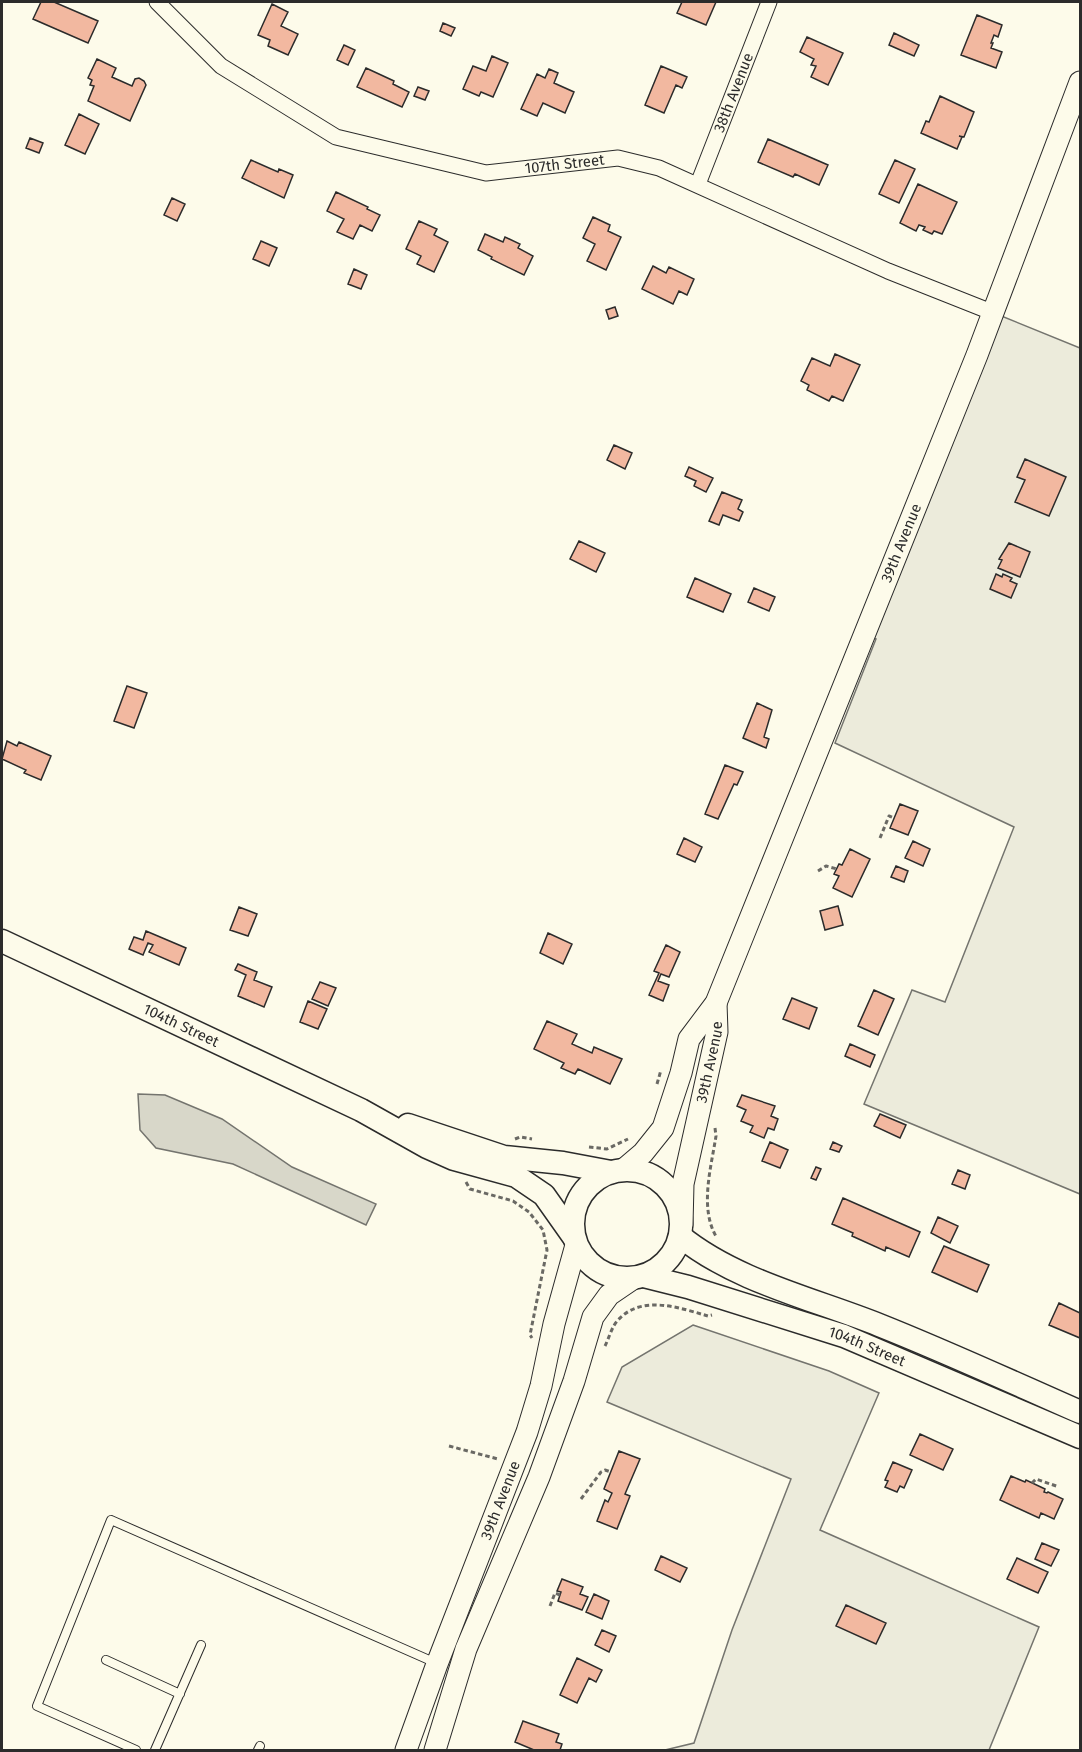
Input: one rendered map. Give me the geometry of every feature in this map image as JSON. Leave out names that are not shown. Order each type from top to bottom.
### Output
[{"type":"main road","name":"39th Avenue","points":[[617,1171],[643,1153],[663,1128],[689,1038],[716,1003],[993,313],[1080,82]]},
{"type":"main road","name":"104th Street","points":[[2,941],[361,1110],[436,1151],[454,1159],[516,1176],[544,1195],[575,1240]]},
{"type":"main road","name":"39th Avenue","points":[[681,1231],[683,1184],[717,1032],[716,1003]]},
{"type":"main road","name":"104th Street","points":[[361,1110],[504,1157],[617,1171]]},
{"type":"main road","points":[[617,1171],[641,1172],[657,1179],[670,1191],[679,1208],[681,1231],[673,1253],[661,1267],[639,1277],[616,1278],[599,1272],[586,1260],[575,1240],[572,1219],[576,1203],[597,1179],[617,1171]]},
{"type":"main road","name":"104th Street","points":[[681,1231],[697,1250],[732,1271],[880,1325],[1080,1412]]},
{"type":"main road","name":"39th Avenue","points":[[406,1750],[527,1432],[541,1386],[575,1240]]},
{"type":"main road","name":"39th Avenue","points":[[435,1750],[466,1649],[539,1477],[574,1381],[593,1317],[609,1295],[639,1277]]},
{"type":"main road","name":"104th Street","points":[[639,1277],[688,1287],[844,1336],[1080,1437]]},
{"type":"main road","points":[[513,1466],[539,1477]]},
{"type":"street","name":"107th Street","points":[[157,2],[221,66],[336,137],[486,173],[618,158],[659,168],[888,272],[993,313]]},
{"type":"street","name":"38th Avenue","points":[[698,184],[769,2]]},
{"type":"lane","points":[[136,1750],[37,1706],[111,1521],[437,1664]]},
{"type":"lane","points":[[155,1750],[201,1645]]},
{"type":"lane","points":[[106,1660],[180,1694]]},
{"type":"path","points":[[880,838],[889,816],[894,818]]},
{"type":"path","points":[[818,871],[826,867],[837,869]]},
{"type":"path","points":[[656,1088],[658,1079]]},
{"type":"path","points":[[716,1130],[707,1207],[710,1227],[719,1242]]},
{"type":"path","points":[[586,1147],[607,1149],[627,1141],[635,1132]]},
{"type":"path","points":[[520,1137],[542,1141]]},
{"type":"path","points":[[470,1189],[513,1201],[529,1212],[543,1230],[547,1250],[530,1335]]},
{"type":"path","points":[[604,1348],[618,1320],[633,1310],[649,1305],[682,1308]]},
{"type":"path","points":[[448,1446],[497,1458],[513,1466]]},
{"type":"path","points":[[581,1499],[601,1472],[605,1470],[611,1472]]},
{"type":"path","points":[[1032,1483],[1036,1479],[1059,1487]]},
{"type":"path","points":[[550,1606],[555,1593],[560,1595]]},
{"type":"shaded area","points":[[994,313],[1080,348],[1080,1194],[864,1104],[912,990],[945,1002],[1014,827],[835,743],[876,639],[864,634]]},
{"type":"shaded area","points":[[138,1094],[165,1095],[222,1119],[292,1167],[376,1204],[366,1225],[233,1164],[156,1148],[140,1130]]},
{"type":"shaded area","points":[[693,1325],[829,1371],[879,1393],[820,1530],[1039,1627],[989,1750],[665,1750],[694,1743],[732,1630],[791,1479],[607,1402],[622,1367]]},
{"type":"building","points":[[41,2],[54,2],[98,21],[88,43],[33,19]]},
{"type":"building","points":[[682,2],[716,2],[706,25],[677,13]]},
{"type":"building","points":[[272,4],[288,12],[281,26],[298,34],[288,55],[268,46],[270,40],[258,35]]},
{"type":"building","points":[[977,15],[1002,25],[998,37],[994,35],[991,43],[993,43],[991,48],[1002,52],[996,68],[961,55]]},
{"type":"building","points":[[443,23],[455,28],[451,36],[440,31]]},
{"type":"building","points":[[894,33],[919,45],[914,56],[889,45]]},
{"type":"building","points":[[807,37],[843,53],[828,85],[811,77],[816,66],[811,65],[814,59],[800,52]]},
{"type":"building","points":[[344,45],[355,50],[348,65],[337,60]]},
{"type":"building","points":[[492,56],[508,63],[493,97],[481,92],[479,96],[463,89],[473,66],[486,71]]},
{"type":"building","points":[[97,59],[116,68],[112,77],[132,86],[135,79],[139,78],[144,81],[146,85],[130,121],[88,101],[94,86],[90,85],[92,80],[88,78]]},
{"type":"building","points":[[661,66],[687,77],[682,88],[676,85],[664,113],[645,105]]},
{"type":"building","points":[[366,68],[394,81],[393,84],[409,92],[402,107],[357,87]]},
{"type":"building","points":[[549,69],[558,73],[554,83],[574,92],[565,113],[543,103],[537,116],[521,109],[537,74],[545,78]]},
{"type":"building","points":[[418,87],[429,91],[425,100],[414,96]]},
{"type":"building","points":[[940,96],[974,112],[964,137],[959,136],[962,137],[957,149],[921,133],[926,121],[929,122]]},
{"type":"building","points":[[79,114],[99,124],[85,154],[65,145]]},
{"type":"building","points":[[30,138],[43,143],[39,153],[26,148]]},
{"type":"building","points":[[768,139],[828,165],[819,185],[795,174],[793,177],[758,162]]},
{"type":"building","points":[[251,160],[278,172],[279,169],[293,175],[284,198],[242,178]]},
{"type":"building","points":[[895,160],[915,169],[899,203],[879,194]]},
{"type":"building","points":[[918,184],[957,202],[942,234],[934,231],[932,234],[923,230],[925,227],[919,225],[916,231],[900,223]]},
{"type":"building","points":[[336,192],[380,215],[372,231],[360,225],[353,239],[337,232],[344,219],[327,211]]},
{"type":"building","points":[[172,198],[185,204],[177,221],[164,215]]},
{"type":"building","points":[[593,217],[610,225],[608,231],[621,237],[606,270],[587,261],[595,244],[583,238]]},
{"type":"building","points":[[419,221],[437,229],[434,235],[448,242],[434,272],[417,264],[421,256],[406,249]]},
{"type":"building","points":[[485,234],[503,242],[505,237],[520,244],[518,248],[533,256],[524,275],[478,250]]},
{"type":"building","points":[[261,241],[277,248],[269,266],[253,259]]},
{"type":"building","points":[[653,266],[666,273],[669,267],[694,279],[687,295],[679,291],[673,304],[642,289]]},
{"type":"building","points":[[354,269],[367,275],[361,289],[348,284]]},
{"type":"building","points":[[615,307],[618,316],[609,319],[606,310]]},
{"type":"building","points":[[835,354],[860,365],[843,401],[832,396],[829,401],[807,390],[809,385],[801,381],[812,358],[830,366]]},
{"type":"building","points":[[614,445],[632,453],[625,469],[607,460]]},
{"type":"building","points":[[1025,459],[1066,477],[1049,516],[1015,502],[1025,480],[1017,477]]},
{"type":"building","points":[[689,467],[713,478],[706,492],[694,486],[696,481],[685,476]]},
{"type":"building","points":[[722,492],[742,500],[738,509],[743,512],[739,521],[723,515],[719,525],[709,521]]},
{"type":"building","points":[[579,541],[605,553],[596,572],[570,559]]},
{"type":"building","points":[[1009,543],[1030,552],[1020,577],[998,568],[1002,560],[999,559]]},
{"type":"building","points":[[996,574],[1012,578],[1010,581],[1017,584],[1011,598],[990,589]]},
{"type":"building","points":[[695,578],[731,594],[723,612],[687,597]]},
{"type":"building","points":[[754,588],[775,597],[769,611],[748,602]]},
{"type":"building","points":[[127,686],[147,693],[134,728],[114,721]]},
{"type":"building","points":[[757,703],[772,710],[764,737],[769,739],[766,748],[743,738]]},
{"type":"building","points":[[7,741],[17,746],[19,742],[51,756],[41,780],[24,773],[26,770],[2,759]]},
{"type":"building","points":[[725,765],[743,772],[737,785],[734,784],[718,819],[705,814]]},
{"type":"building","points":[[900,804],[918,811],[908,835],[890,828]]},
{"type":"building","points":[[684,838],[702,847],[695,862],[677,854]]},
{"type":"building","points":[[913,841],[930,849],[923,866],[905,858]]},
{"type":"building","points":[[850,849],[870,859],[852,897],[833,888],[839,876],[834,874],[839,864],[842,865]]},
{"type":"building","points":[[896,866],[908,871],[904,882],[891,877]]},
{"type":"building","points":[[838,906],[843,925],[825,930],[820,911]]},
{"type":"building","points":[[239,907],[257,914],[248,936],[230,930]]},
{"type":"building","points":[[146,931],[186,948],[179,965],[149,952],[153,945],[148,943],[143,955],[129,949],[134,937],[143,940]]},
{"type":"building","points":[[548,933],[572,944],[563,964],[540,953]]},
{"type":"building","points":[[666,945],[680,952],[669,977],[661,974],[658,981],[669,985],[663,1001],[649,995],[659,973],[654,971]]},
{"type":"building","points":[[238,964],[257,972],[254,980],[272,987],[264,1007],[238,996],[246,975],[235,970]]},
{"type":"building","points":[[320,982],[336,988],[328,1006],[312,999]]},
{"type":"building","points":[[874,990],[894,999],[878,1035],[858,1026]]},
{"type":"building","points":[[792,998],[817,1008],[809,1029],[783,1019]]},
{"type":"building","points":[[308,1001],[327,1009],[318,1029],[300,1022]]},
{"type":"building","points":[[547,1021],[577,1034],[572,1044],[592,1053],[594,1047],[622,1059],[610,1084],[578,1069],[575,1074],[561,1068],[564,1063],[534,1049]]},
{"type":"building","points":[[850,1044],[875,1055],[870,1067],[845,1056]]},
{"type":"building","points":[[742,1095],[775,1106],[771,1116],[778,1119],[774,1130],[768,1128],[764,1138],[750,1132],[753,1126],[741,1121],[746,1110],[737,1106]]},
{"type":"building","points":[[880,1114],[906,1125],[900,1138],[874,1126]]},
{"type":"building","points":[[770,1142],[788,1150],[780,1168],[762,1161]]},
{"type":"building","points":[[833,1142],[842,1146],[839,1152],[830,1149]]},
{"type":"building","points":[[816,1167],[821,1169],[816,1180],[811,1178]]},
{"type":"building","points":[[958,1170],[970,1175],[965,1189],[952,1184]]},
{"type":"building","points":[[843,1198],[920,1232],[909,1257],[886,1247],[885,1251],[832,1224]]},
{"type":"building","points":[[938,1217],[958,1226],[950,1243],[931,1233]]},
{"type":"building","points":[[944,1246],[989,1265],[977,1292],[932,1272]]},
{"type":"building","points":[[1059,1303],[1080,1313],[1080,1338],[1049,1325]]},
{"type":"building","points":[[920,1434],[953,1449],[943,1470],[910,1455]]},
{"type":"building","points":[[619,1451],[640,1459],[625,1494],[630,1496],[617,1529],[597,1521],[605,1500],[608,1502],[612,1493],[604,1489]]},
{"type":"building","points":[[893,1462],[912,1470],[904,1488],[900,1486],[897,1492],[885,1487],[888,1481],[885,1480]]},
{"type":"building","points":[[1011,1476],[1025,1482],[1026,1480],[1045,1489],[1044,1492],[1063,1499],[1054,1519],[1041,1513],[1039,1518],[1000,1500]]},
{"type":"building","points":[[1042,1543],[1059,1550],[1051,1566],[1035,1559]]},
{"type":"building","points":[[661,1556],[687,1568],[680,1582],[655,1570]]},
{"type":"building","points":[[1017,1558],[1048,1572],[1038,1593],[1007,1579]]},
{"type":"building","points":[[562,1579],[583,1587],[580,1594],[588,1597],[582,1610],[558,1601],[561,1592],[557,1591]]},
{"type":"building","points":[[594,1594],[609,1601],[602,1619],[586,1612]]},
{"type":"building","points":[[846,1605],[886,1623],[876,1644],[836,1626]]},
{"type":"building","points":[[602,1630],[616,1636],[609,1652],[595,1645]]},
{"type":"building","points":[[577,1658],[602,1670],[596,1682],[589,1678],[577,1703],[560,1695]]},
{"type":"building","points":[[523,1721],[559,1734],[556,1742],[562,1744],[560,1750],[534,1750],[515,1742]]}]
